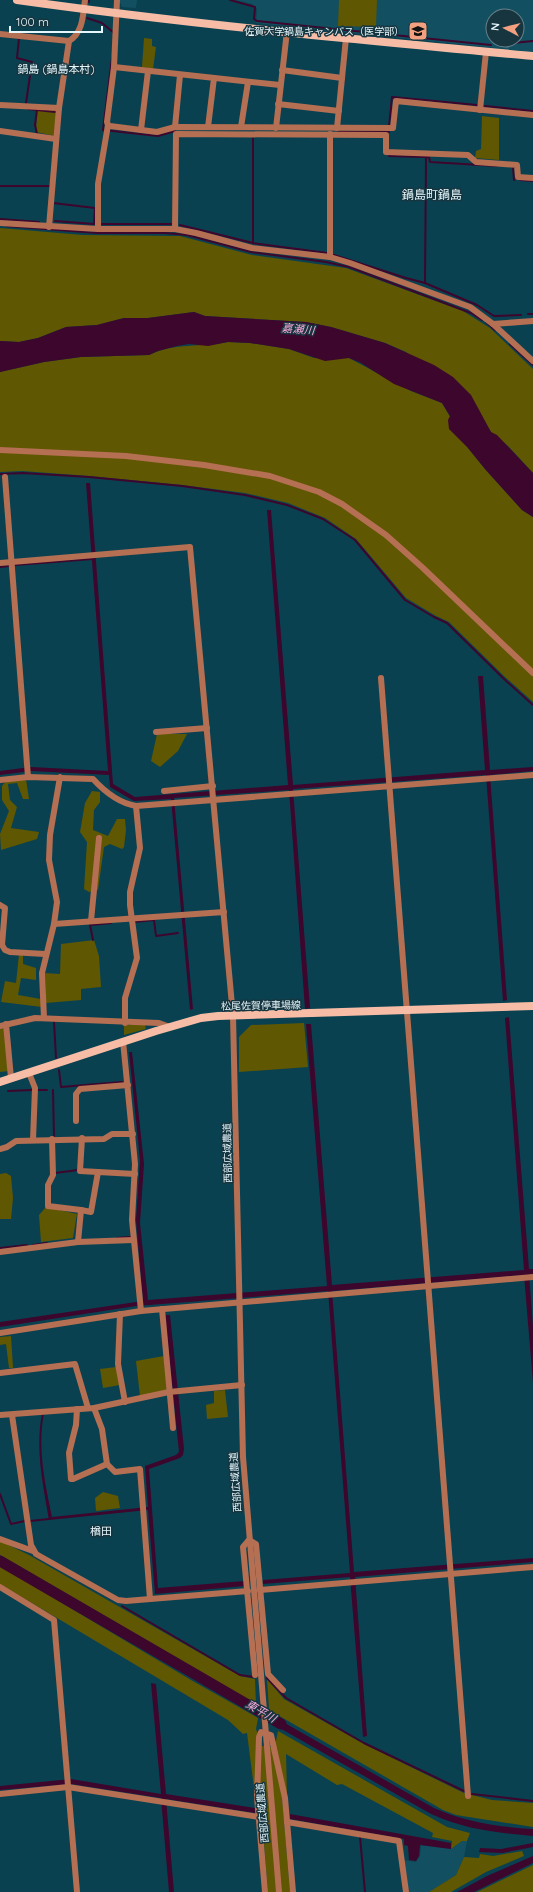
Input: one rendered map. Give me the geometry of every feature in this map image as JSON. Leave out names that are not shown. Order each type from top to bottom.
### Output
[{"type":"main road","points":[[17,0],[84,9],[346,38],[533,56]]},
{"type":"main road","name":"松尾佐賀停車場線","points":[[0,1082],[123,1041],[201,1018],[533,1006]]},
{"type":"street","points":[[0,34],[69,42],[76,37],[84,18],[85,0]]},
{"type":"street","points":[[98,229],[98,184],[107,128],[114,67],[117,0]]},
{"type":"street","points":[[276,128],[287,31]]},
{"type":"street","points":[[337,128],[346,38]]},
{"type":"street","points":[[49,227],[59,108],[69,42]]},
{"type":"street","points":[[480,110],[486,52]]},
{"type":"street","points":[[114,67],[280,85]]},
{"type":"street","points":[[282,70],[342,78]]},
{"type":"street","points":[[141,130],[148,71]]},
{"type":"street","points":[[175,127],[180,75]]},
{"type":"street","points":[[208,127],[214,78]]},
{"type":"street","points":[[241,127],[248,82]]},
{"type":"street","points":[[107,128],[158,132],[175,127],[393,128],[396,101],[533,115]]},
{"type":"street","points":[[278,104],[339,111]]},
{"type":"street","points":[[0,105],[59,108]]},
{"type":"street","points":[[0,131],[56,139]]},
{"type":"street","points":[[175,229],[176,134],[386,135],[386,152],[468,155],[476,162],[517,164],[518,177],[533,178]]},
{"type":"street","points":[[330,134],[330,257]]},
{"type":"street","points":[[0,223],[98,229],[175,229],[196,232],[252,248],[330,257],[470,307],[493,324],[533,361]]},
{"type":"street","points":[[493,324],[533,321]]},
{"type":"street","points":[[0,450],[126,456],[204,465],[270,476],[319,492],[342,504],[386,535],[423,568],[533,673]]},
{"type":"street","points":[[5,477],[28,776]]},
{"type":"street","name":"西部広域農道","points":[[11,562],[190,547],[233,1016],[244,1457],[249,1540],[279,1892]]},
{"type":"street","points":[[0,563],[11,562]]},
{"type":"street","points":[[382,678],[468,1796]]},
{"type":"street","points":[[156,732],[207,728]]},
{"type":"street","points":[[0,780],[28,776],[93,779],[104,790],[129,805],[136,806],[214,798],[295,794],[533,775]]},
{"type":"street","points":[[44,1018],[42,973],[45,954],[54,924],[57,902],[49,860],[50,834],[60,777]]},
{"type":"street","points":[[164,791],[213,788]]},
{"type":"street","points":[[124,1023],[125,998],[137,958],[130,892],[140,848],[136,806]]},
{"type":"street","points":[[91,922],[99,838]]},
{"type":"street","points":[[0,906],[6,908],[2,945],[5,950],[10,952],[45,954]]},
{"type":"street","points":[[54,924],[224,912]]},
{"type":"street","points":[[11,1078],[3,1025],[28,1019],[44,1018],[124,1023],[159,1023],[170,1027]]},
{"type":"street","points":[[123,1041],[133,1134],[134,1174],[132,1220],[141,1310]]},
{"type":"street","points":[[29,1073],[35,1088],[33,1140]]},
{"type":"street","points":[[76,1121],[76,1094],[80,1089],[128,1085]]},
{"type":"street","points":[[0,1148],[8,1148],[16,1141],[82,1138],[104,1139],[112,1134],[133,1134]]},
{"type":"street","points":[[82,1138],[80,1169],[98,1172],[134,1174]]},
{"type":"street","points":[[53,1140],[53,1175],[48,1185],[48,1206],[91,1212],[98,1172]]},
{"type":"street","points":[[78,1242],[81,1210]]},
{"type":"street","points":[[0,1252],[78,1242],[134,1240]]},
{"type":"street","points":[[0,1333],[141,1310],[532,1277]]},
{"type":"street","points":[[162,1309],[173,1428]]},
{"type":"street","points":[[120,1314],[118,1364],[125,1402]]},
{"type":"street","points":[[0,1373],[75,1364],[91,1408],[102,1429],[107,1464],[115,1472],[140,1469],[150,1599]]},
{"type":"street","points":[[0,1415],[91,1408],[170,1392],[242,1385]]},
{"type":"street","points":[[77,1409],[76,1424],[69,1452],[71,1479],[107,1464]]},
{"type":"street","points":[[12,1415],[33,1551]]},
{"type":"street","points":[[0,1538],[33,1551],[118,1600],[126,1601],[248,1591]]},
{"type":"street","points":[[254,1675],[248,1591],[243,1547],[249,1540],[256,1544],[268,1674],[283,1690]]},
{"type":"street","points":[[260,1590],[450,1572],[533,1567]]},
{"type":"street","points":[[0,1587],[54,1620],[77,1892]]},
{"type":"street","points":[[265,1892],[257,1797],[259,1737],[261,1732],[272,1735],[285,1798],[293,1892]]},
{"type":"street","points":[[0,1794],[68,1787],[259,1817]]},
{"type":"street","points":[[287,1822],[399,1841],[406,1892]]},
{"type":"shaded area","points":[[119,0],[137,0],[136,8],[122,7]]},
{"type":"shaded area","name":"佐賀大学鍋島キャンパス（医学部）","points":[[235,0],[533,0],[533,52],[495,48],[525,48],[525,8],[485,8],[485,47],[256,23],[257,9],[252,4]]},
{"type":"shaded area","points":[[339,0],[377,0],[376,27],[338,26]]},
{"type":"shaded area","points":[[144,38],[152,39],[152,46],[156,47],[153,69],[142,67]]},
{"type":"shaded area","points":[[37,109],[57,110],[55,136],[36,132]]},
{"type":"shaded area","points":[[482,116],[499,118],[499,160],[475,158],[476,151],[481,149]]},
{"type":"shaded area","points":[[0,228],[83,235],[180,236],[252,255],[346,268],[463,311],[490,328],[533,369],[533,473],[508,446],[491,432],[485,423],[406,352],[385,343],[331,327],[306,322],[205,316],[194,312],[148,318],[124,318],[97,325],[66,327],[38,338],[19,342],[0,341]]},
{"type":"shaded area","points":[[228,342],[250,343],[289,349],[314,358],[349,358],[411,391],[442,403],[468,448],[522,510],[533,517],[533,702],[449,622],[406,598],[356,539],[325,518],[288,503],[245,493],[89,476],[22,471],[0,472],[0,372],[44,362],[81,357],[149,355],[169,348]]},
{"type":"shaded area","points":[[157,734],[187,734],[178,751],[160,767],[151,761]]},
{"type":"shaded area","points":[[26,779],[29,799],[23,799],[17,783],[8,784],[10,800],[17,807],[11,828],[39,832],[37,839],[1,850],[0,834],[9,811],[2,800],[2,786],[6,781]]},
{"type":"shaded area","points":[[92,791],[100,792],[100,802],[94,810],[93,830],[108,836],[117,819],[125,819],[126,830],[124,847],[122,849],[110,844],[104,847],[98,890],[89,892],[84,889],[87,842],[80,832],[85,803]]},
{"type":"shaded area","points":[[94,940],[99,956],[101,987],[81,989],[81,1000],[46,1003],[45,973],[60,974],[61,944]]},
{"type":"shaded area","points":[[19,954],[23,954],[23,964],[36,968],[36,980],[21,978],[18,995],[41,999],[42,1007],[1,1002],[5,981],[16,983]]},
{"type":"shaded area","points":[[304,1023],[308,1067],[239,1072],[239,1037],[251,1025]]},
{"type":"shaded area","points":[[124,1025],[145,1025],[146,1029],[124,1035]]},
{"type":"shaded area","points":[[5,1028],[9,1071],[0,1072],[0,1029]]},
{"type":"shaded area","points":[[6,1173],[11,1176],[13,1198],[11,1219],[0,1219],[0,1174]]},
{"type":"shaded area","points":[[46,1207],[77,1214],[73,1238],[41,1242],[39,1215]]},
{"type":"shaded area","points":[[11,1336],[13,1368],[9,1368],[6,1344],[0,1345],[0,1337]]},
{"type":"shaded area","points":[[164,1356],[167,1390],[140,1396],[136,1361]]},
{"type":"shaded area","points":[[116,1367],[120,1385],[103,1388],[100,1369]]},
{"type":"shaded area","points":[[225,1390],[228,1417],[207,1419],[206,1405],[214,1403],[214,1391]]},
{"type":"shaded area","points":[[103,1492],[118,1496],[120,1508],[96,1511],[95,1498]]},
{"type":"shaded area","points":[[0,1541],[29,1555],[240,1676],[255,1679],[256,1704],[0,1555]]},
{"type":"shaded area","points":[[0,1566],[191,1680],[258,1718],[256,1729],[262,1746],[271,1747],[276,1741],[278,1731],[447,1827],[470,1833],[467,1841],[462,1841],[451,1849],[452,1841],[432,1837],[433,1833],[342,1784],[337,1785],[286,1754],[287,1793],[282,1796],[290,1892],[268,1892],[260,1795],[254,1788],[247,1733],[243,1734],[228,1720],[0,1584]]},
{"type":"shaded area","points":[[267,1679],[284,1699],[364,1744],[464,1793],[492,1800],[533,1803],[533,1827],[456,1815],[443,1810],[269,1710]]},
{"type":"shaded area","points":[[462,1841],[467,1841],[464,1857],[456,1875],[429,1892],[408,1892],[404,1860],[416,1862],[420,1856],[421,1845],[451,1849]]},
{"type":"shaded area","points":[[522,1851],[524,1856],[486,1872],[451,1892],[429,1892],[456,1875],[464,1857],[479,1858],[480,1854],[493,1856]]},
{"type":"shaded area","points":[[533,1865],[533,1892],[477,1892]]},
{"type":"water","name":"嘉瀬川","points":[[194,312],[205,316],[306,322],[331,327],[385,343],[434,365],[453,377],[471,395],[491,432],[497,435],[533,473],[533,517],[522,510],[468,448],[449,429],[448,420],[450,416],[442,403],[394,384],[361,363],[349,358],[325,361],[289,349],[250,343],[228,342],[208,346],[189,344],[158,351],[149,355],[81,357],[44,362],[0,372],[0,341],[19,342],[38,338],[66,327],[97,325],[124,318],[148,318]]},
{"type":"water","points":[[86,483],[90,483],[113,784],[135,797],[288,785],[267,510],[271,510],[293,785],[485,770],[478,676],[483,676],[490,770],[533,767],[533,771],[490,775],[507,1000],[503,1001],[486,775],[293,789],[310,1008],[305,1009],[289,790],[174,798],[193,1009],[190,1010],[171,799],[134,801],[110,787],[109,775],[31,771],[0,775],[0,771],[31,767],[108,771]]},
{"type":"water","points":[[509,1017],[529,1269],[533,1269],[533,1274],[529,1274],[533,1327],[533,1383],[524,1275],[332,1291],[354,1572],[533,1558],[533,1562],[355,1577],[367,1736],[363,1737],[350,1577],[263,1584],[263,1580],[350,1573],[328,1291],[136,1306],[0,1327],[0,1322],[143,1301],[136,1220],[140,1160],[129,1052],[132,1052],[144,1164],[140,1223],[148,1300],[327,1286],[306,1024],[311,1024],[332,1285],[524,1270],[505,1018]]},
{"type":"water","points":[[165,1315],[170,1315],[184,1449],[183,1455],[180,1458],[149,1469],[158,1588],[244,1581],[245,1586],[155,1594],[148,1510],[49,1520],[42,1480],[39,1440],[42,1414],[44,1413],[41,1439],[43,1465],[52,1517],[148,1507],[145,1466],[176,1455],[179,1452]]},
{"type":"water","points":[[151,1683],[156,1684],[166,1794],[255,1808],[255,1813],[166,1799],[174,1892],[169,1892],[161,1798],[71,1784],[0,1790],[0,1786],[71,1779],[161,1794]]},
{"type":"water","points":[[269,1714],[434,1808],[458,1817],[482,1823],[533,1829],[533,1836],[494,1832],[468,1827],[431,1814],[269,1722]]},
{"type":"water","points":[[290,1814],[451,1843],[451,1849],[420,1845],[419,1856],[416,1861],[409,1860],[408,1846],[404,1845],[404,1839],[290,1819]]},
{"type":"water","points":[[533,1843],[533,1847],[502,1853],[479,1852],[480,1848],[501,1849]]},
{"type":"water","points":[[533,1856],[533,1863],[474,1892],[457,1892],[487,1876]]},
{"type":"waterway","points":[[230,0],[255,7],[254,19],[257,21],[485,44]]},
{"type":"waterway","points":[[87,18],[102,23],[113,32]]},
{"type":"waterway","points":[[19,38],[17,58],[32,62],[26,103]]},
{"type":"waterway","points":[[525,42],[533,41]]},
{"type":"waterway","points":[[112,58],[103,130],[158,136],[175,131]]},
{"type":"waterway","points":[[389,126],[392,97],[477,105]]},
{"type":"waterway","points":[[485,106],[533,111]]},
{"type":"waterway","points":[[28,109],[37,110],[35,125],[37,134]]},
{"type":"waterway","points":[[37,110],[55,112]]},
{"type":"waterway","points":[[338,132],[389,132]]},
{"type":"waterway","points":[[253,138],[253,243]]},
{"type":"waterway","points":[[389,156],[429,157],[430,162],[497,166]]},
{"type":"waterway","points":[[425,283],[426,157]]},
{"type":"waterway","points":[[513,167],[514,180]]},
{"type":"waterway","points":[[520,180],[533,181]]},
{"type":"waterway","points":[[0,186],[50,186]]},
{"type":"waterway","points":[[53,203],[95,208],[94,224],[55,221]]},
{"type":"waterway","points":[[0,219],[39,222]]},
{"type":"waterway","points":[[102,224],[171,224]]},
{"type":"waterway","points":[[180,225],[253,243],[327,253]]},
{"type":"waterway","points":[[7,226],[97,233],[165,233],[187,235],[251,252],[326,262],[349,267],[471,313],[482,320]]},
{"type":"waterway","points":[[334,255],[425,283],[477,305],[494,316],[521,315]]},
{"type":"waterway","points":[[528,314],[533,314]]},
{"type":"waterway","points":[[486,322],[495,330]]},
{"type":"waterway","points":[[510,344],[533,365]]},
{"type":"waterway","points":[[0,474],[23,473],[89,477],[182,486],[245,495],[287,505],[323,519],[355,540],[405,600],[447,623],[533,705]]},
{"type":"waterway","points":[[15,565],[92,559]]},
{"type":"waterway","points":[[0,567],[9,566]]},
{"type":"waterway","points":[[134,922],[154,920],[156,936],[178,933]]},
{"type":"waterway","points":[[93,940],[90,925],[111,923]]},
{"type":"waterway","points":[[54,1022],[56,1058]]},
{"type":"waterway","points":[[59,1070],[61,1087],[122,1082]]},
{"type":"waterway","points":[[8,1091],[32,1090]]},
{"type":"waterway","points":[[37,1090],[47,1090]]},
{"type":"waterway","points":[[53,1090],[54,1139]]},
{"type":"waterway","points":[[55,1173],[78,1170]]},
{"type":"waterway","points":[[117,1238],[130,1237]]},
{"type":"waterway","points":[[33,1245],[47,1243]]},
{"type":"waterway","points":[[0,1248],[27,1245]]},
{"type":"waterway","points":[[0,1494],[11,1524],[25,1521]]},
{"type":"waterway","points":[[30,1521],[49,1519]]},
{"type":"waterway","name":"東平川","points":[[0,1561],[281,1724]]},
{"type":"waterway","points":[[122,1606],[240,1675],[254,1677]]},
{"type":"waterway","points":[[267,1678],[286,1698],[364,1743],[464,1791]]},
{"type":"waterway","points":[[472,1794],[533,1801]]},
{"type":"waterway","points":[[360,1837],[365,1892]]},
{"type":"place","name":"佐賀大学鍋島キャンパス（医学部）","points":[[418,31]]},
{"type":"district","name":"鍋島 (鍋島本村)","points":[[56,69]]},
{"type":"district","name":"鍋島町鍋島","points":[[432,195]]},
{"type":"district","name":"楢田","points":[[101,1531]]}]
